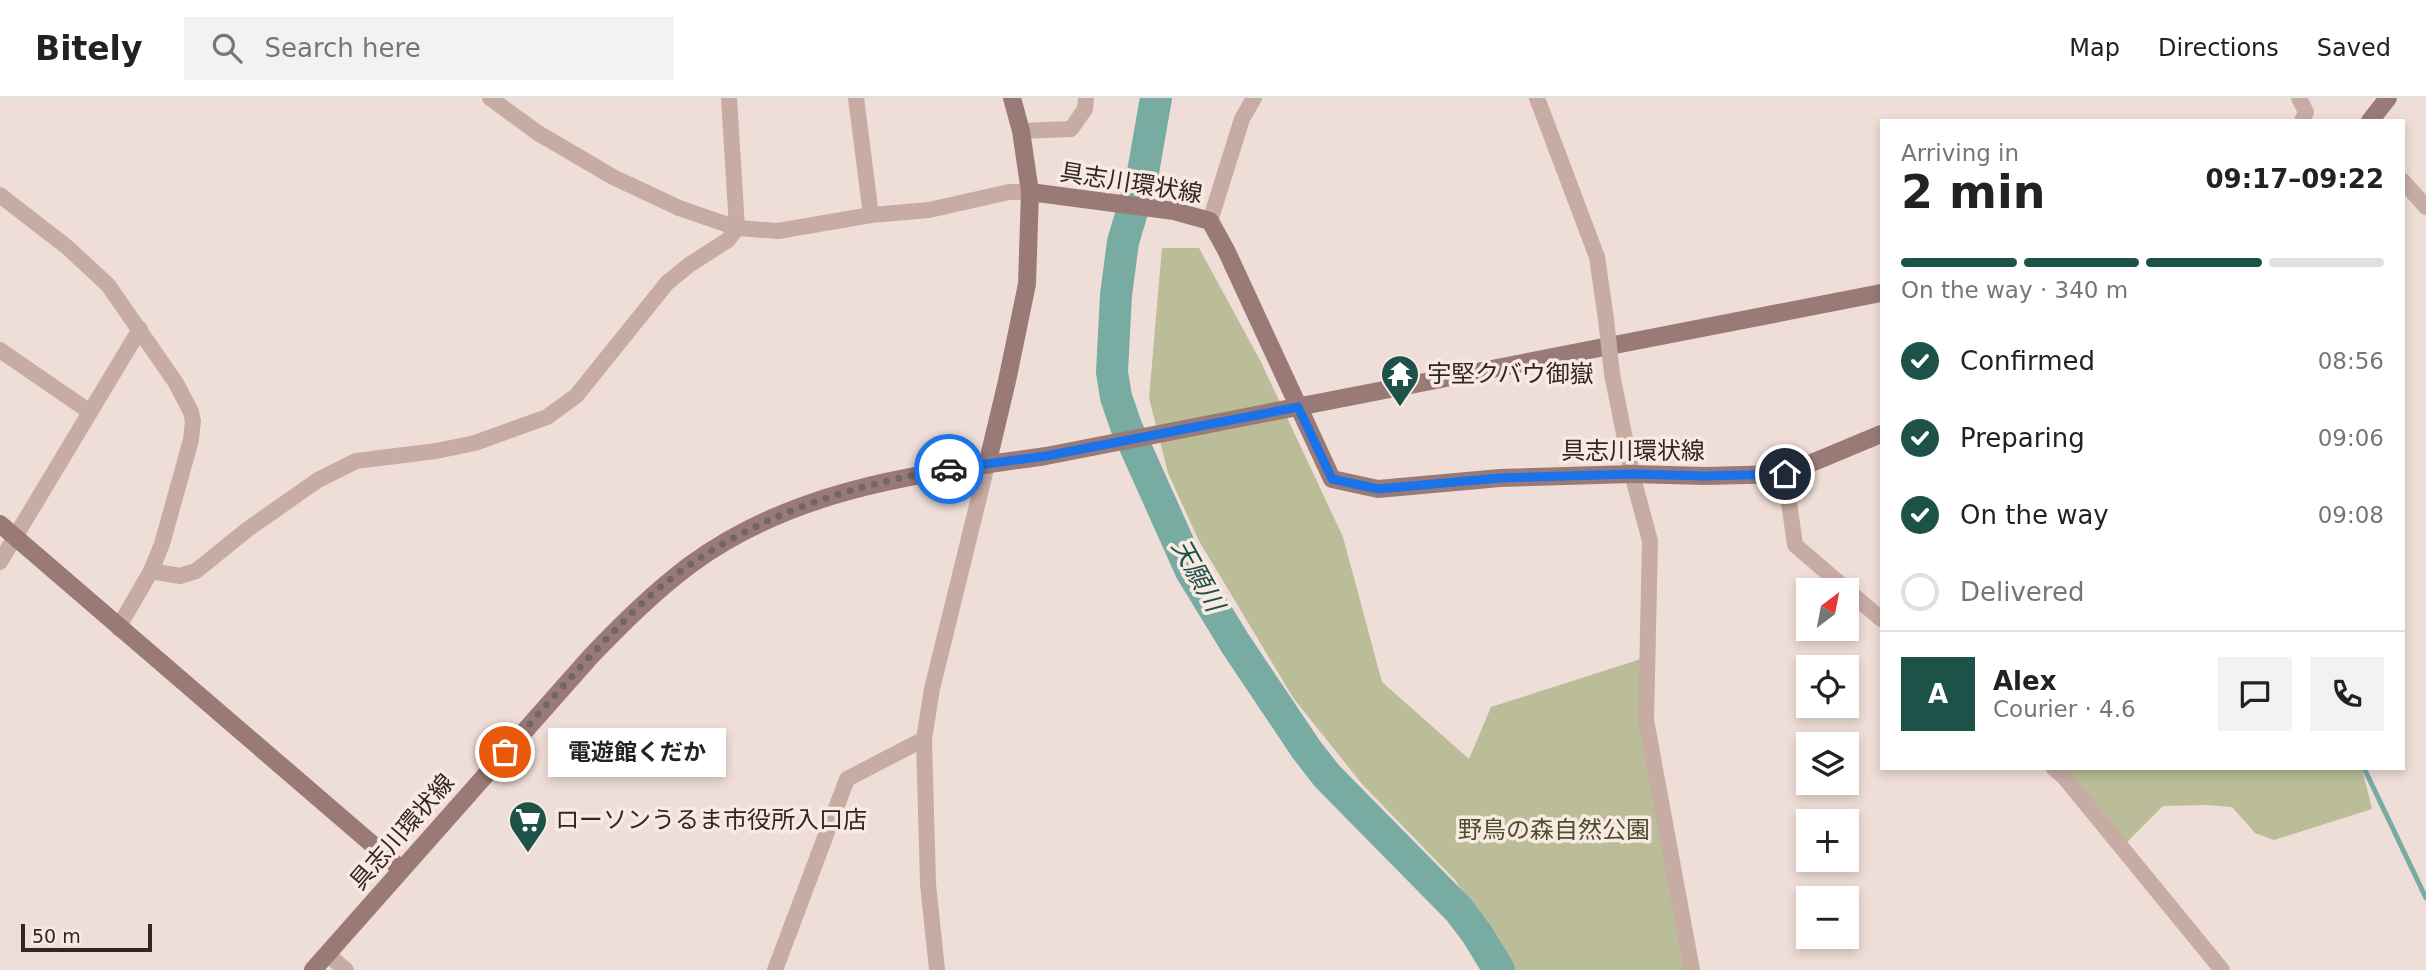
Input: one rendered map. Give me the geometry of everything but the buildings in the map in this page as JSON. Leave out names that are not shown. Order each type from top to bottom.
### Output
[{"type":"main road","points":[[1012,98],[1021,131],[1030,192]]},
{"type":"main road","points":[[2372,119],[2388,98]]},
{"type":"main road","name":"具志川環状線","points":[[987,464],[1027,284],[1030,192],[1174,211],[1210,221],[1332,479],[1378,489],[1500,478],[1632,474],[1785,474],[1880,434]]},
{"type":"main road","name":"具志川環状線","points":[[313,970],[592,655],[640,606],[691,564],[745,531],[800,505],[852,489],[918,474],[1046,456],[1880,293]]},
{"type":"main road","points":[[0,524],[401,869]]},
{"type":"street","points":[[490,98],[538,133],[613,177],[678,208],[737,228],[778,231],[871,215],[929,210],[1009,192],[1030,192]]},
{"type":"street","points":[[151,571],[180,576],[196,571],[248,528],[318,480],[356,461],[454,449],[547,417],[562,408],[576,396],[667,283],[728,240],[737,228],[729,98]]},
{"type":"street","points":[[856,98],[871,215]]},
{"type":"street","points":[[1021,131],[1071,129],[1085,109],[1086,98]]},
{"type":"street","points":[[1210,221],[1242,120],[1254,98]]},
{"type":"street","points":[[1537,98],[1597,257],[1612,374],[1632,474],[1650,541],[1646,720],[1692,970]]},
{"type":"street","points":[[2299,98],[2306,112],[2303,119]]},
{"type":"street","points":[[2405,183],[2426,207]]},
{"type":"street","points":[[0,195],[88,265],[108,285],[176,383],[188,404],[193,421],[191,440],[171,516],[151,571],[118,628]]},
{"type":"street","points":[[0,562],[140,329]]},
{"type":"street","points":[[0,350],[90,412]]},
{"type":"street","points":[[937,970],[928,884],[924,739],[932,689],[987,464]]},
{"type":"street","points":[[1785,474],[1795,545],[1880,618]]},
{"type":"street","points":[[775,970],[847,779],[924,739]]},
{"type":"street","points":[[2056,770],[2222,970]]},
{"type":"street","points":[[327,954],[346,970]]},
{"type":"green space","name":"野鳥の森自然公園","points":[[1162,248],[1199,248],[1261,362],[1343,537],[1382,682],[1469,759],[1491,707],[1647,657],[1646,721],[1692,970],[1513,970],[1455,880],[1362,784],[1294,699],[1199,541],[1168,473],[1149,398]]},
{"type":"green space","points":[[2055,770],[2362,770],[2372,809],[2274,840],[2255,833],[2232,807],[2163,806],[2122,847]]},
{"type":"waterway","name":"天願川","points":[[1156,98],[1142,178],[1123,242],[1116,295],[1112,372],[1116,397],[1126,426],[1191,571],[1235,643],[1306,749],[1327,776],[1459,910],[1499,970]]},
{"type":"waterway","points":[[2365,770],[2426,898]]},
{"type":"way so far","points":[[505,752],[640,606],[691,564],[745,531],[800,505],[852,489],[949,469]]},
{"type":"place","name":"宇堅クバウ御嶽","points":[[1400,408]]},
{"type":"place","name":"電遊館くだか","points":[[505,752]]},
{"type":"place","name":"ローソンうるま市役所入口店","points":[[528,854]]},
{"type":"route","points":[[949,469],[1046,456],[1298,407],[1332,479],[1378,489],[1500,478],[1632,474],[1785,474]]}]
